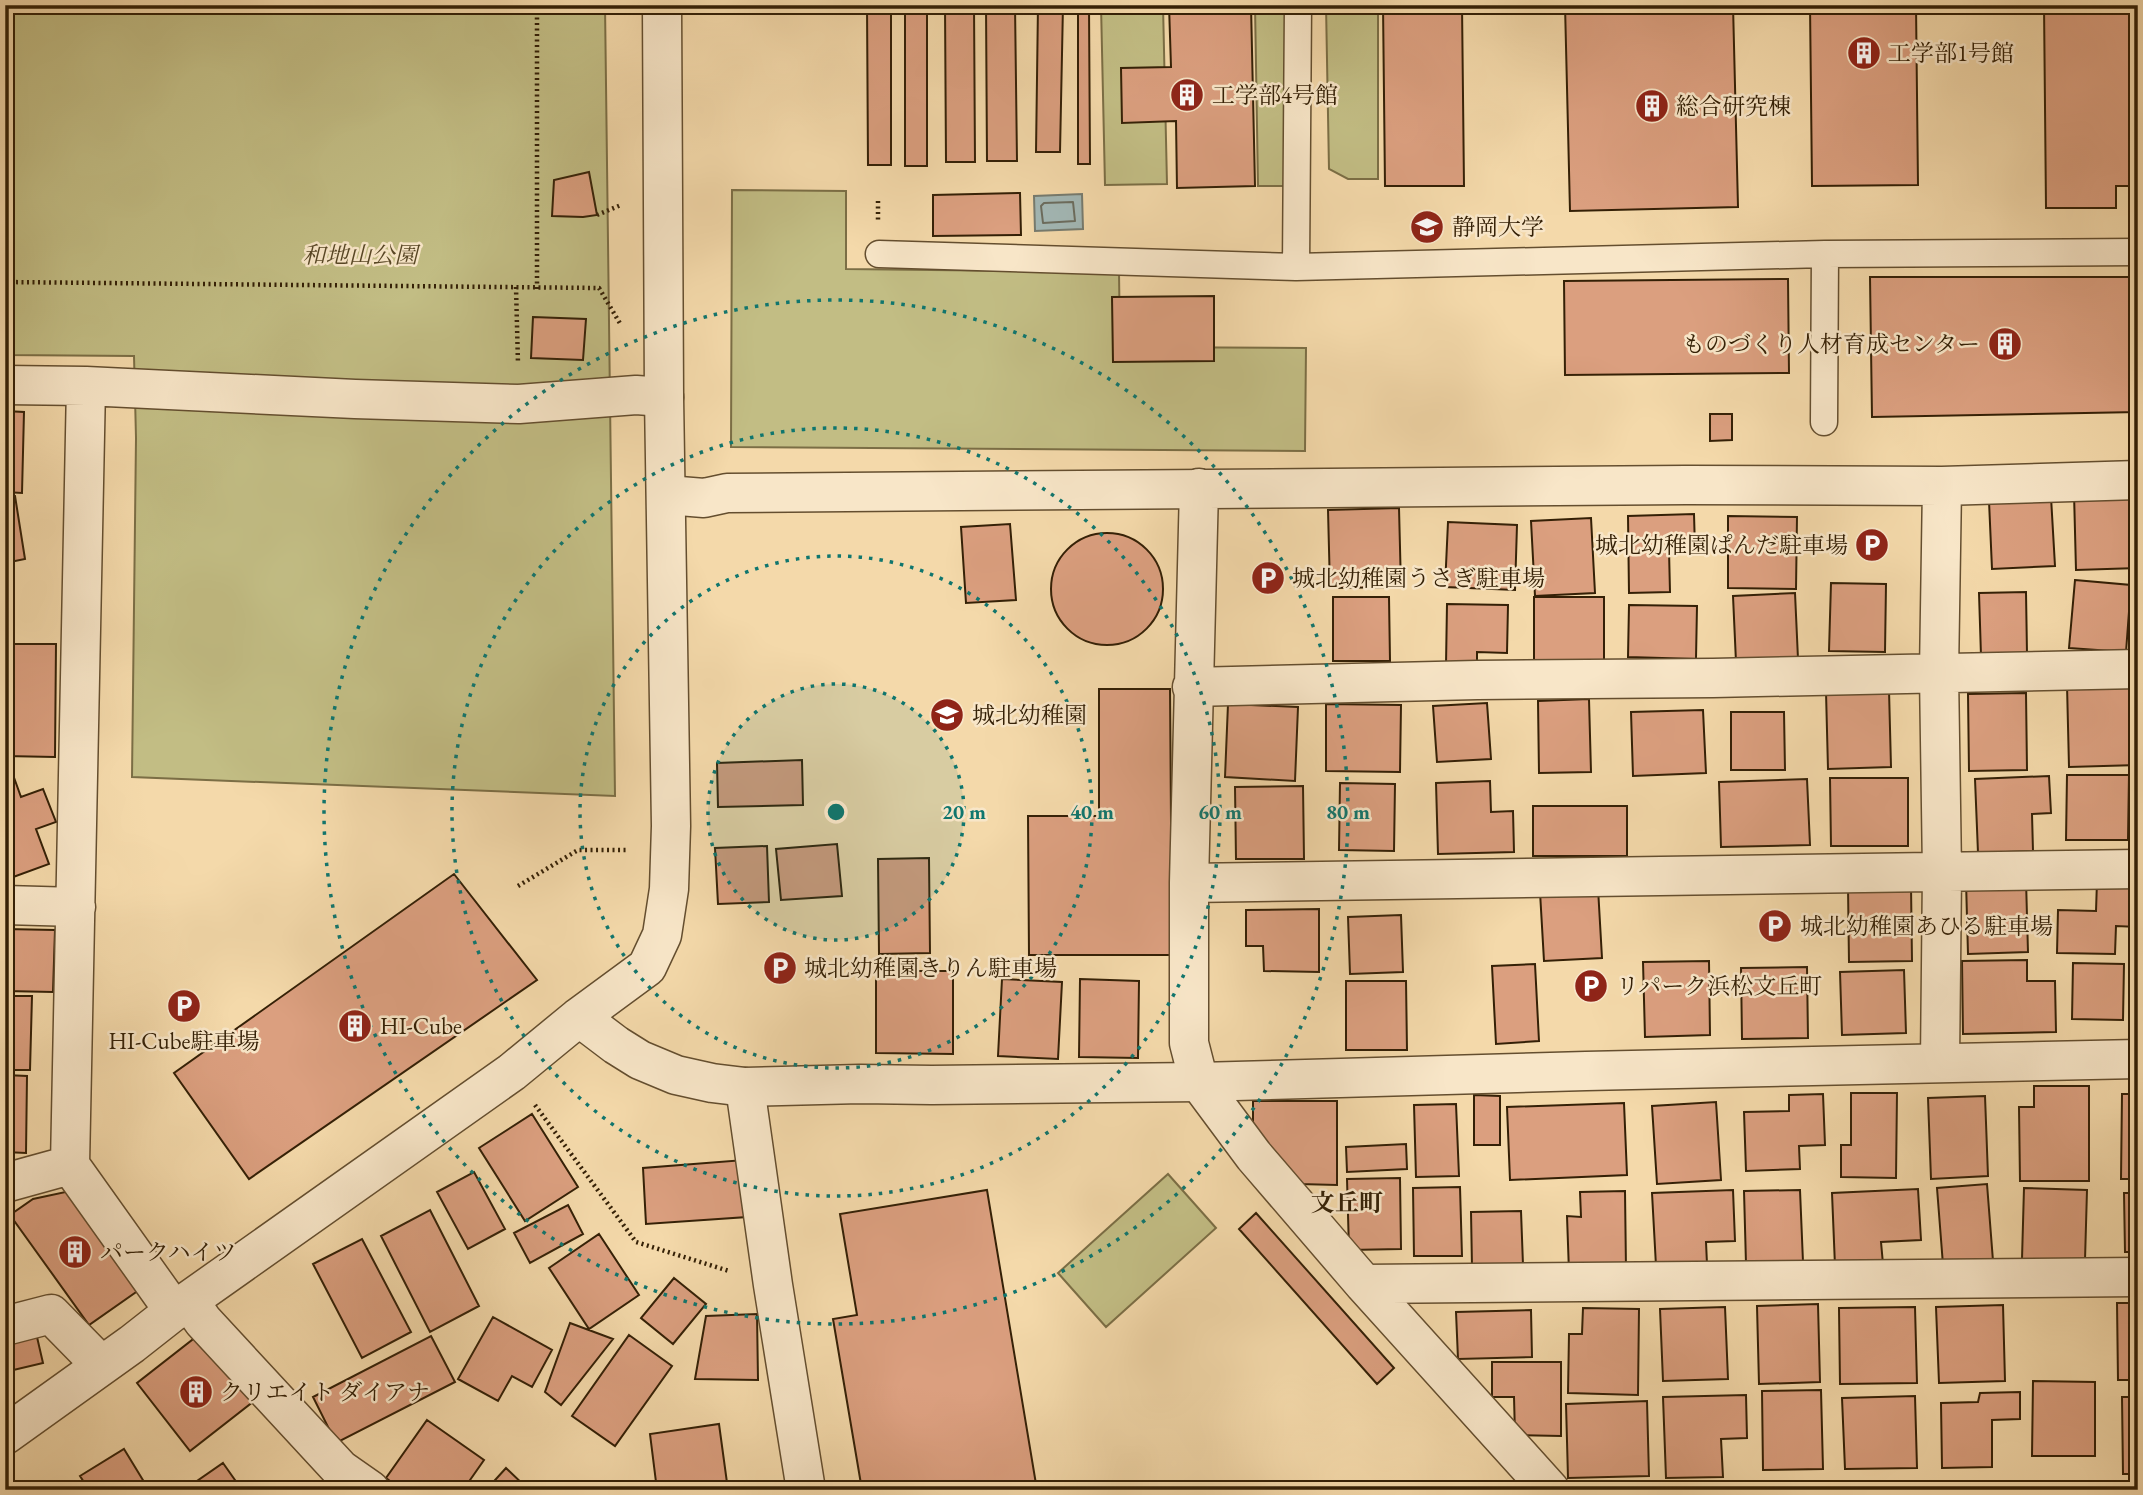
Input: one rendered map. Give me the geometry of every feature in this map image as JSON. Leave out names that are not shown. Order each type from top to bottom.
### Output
[{"type":"street","points":[[5,1435],[181,1306],[512,1072],[579,1017],[647,967],[662,935],[669,889],[671,826],[664,397],[662,5]]},
{"type":"street","points":[[5,385],[519,404],[636,395],[664,397]]},
{"type":"street","points":[[86,386],[71,1165],[181,1306],[203,1321],[341,1469],[370,1490]]},
{"type":"street","points":[[667,495],[704,498],[727,493],[1199,488],[1942,486],[2138,480]]},
{"type":"street","points":[[1940,1062],[1942,872],[1938,673],[1942,486]]},
{"type":"street","points":[[1199,488],[1189,883],[1189,1043],[1199,1082],[1254,1156],[1364,1284],[1550,1490]]},
{"type":"street","points":[[1192,687],[2138,669]]},
{"type":"street","points":[[1189,883],[2138,869]]},
{"type":"street","points":[[5,905],[76,907]]},
{"type":"street","points":[[579,1017],[640,1060],[676,1075],[745,1087],[1199,1082],[2138,1059]]},
{"type":"street","points":[[745,1087],[806,1490]]},
{"type":"street","points":[[5,1184],[71,1165]]},
{"type":"street","points":[[1364,1284],[2138,1277]]},
{"type":"street","points":[[5,1326],[51,1314],[102,1365]]},
{"type":"lane","points":[[1296,267],[1298,5]]},
{"type":"lane","points":[[879,254],[1296,267],[1825,254],[2138,252]]},
{"type":"lane","points":[[1824,422],[1825,254]]},
{"type":"path","points":[[537,5],[537,289]]},
{"type":"path","points":[[5,282],[598,288],[625,332]]},
{"type":"path","points":[[516,287],[519,404]]},
{"type":"path","points":[[518,886],[578,850],[640,850]]},
{"type":"path","points":[[512,1072],[636,1242],[774,1285]]},
{"type":"green space","name":"和地山公園","points":[[5,5],[605,5],[615,796],[132,777],[136,438],[134,356],[5,355]]},
{"type":"green space","points":[[1101,5],[1163,5],[1167,184],[1105,185]]},
{"type":"green space","points":[[1255,5],[1305,5],[1306,186],[1258,186]]},
{"type":"green space","points":[[1326,5],[1378,5],[1378,179],[1348,179],[1329,169]]},
{"type":"green space","points":[[732,190],[846,191],[846,269],[1119,272],[1120,347],[1306,348],[1305,451],[731,447]]},
{"type":"green space","points":[[1168,1174],[1216,1228],[1106,1327],[1058,1273]]},
{"type":"water","points":[[1082,194],[1083,229],[1035,231],[1034,196]]},
{"type":"building","points":[[867,5],[891,5],[891,165],[868,165]]},
{"type":"building","points":[[905,5],[927,5],[927,166],[905,166]]},
{"type":"building","points":[[945,5],[974,5],[975,162],[946,162]]},
{"type":"building","points":[[986,5],[1015,5],[1017,161],[987,161]]},
{"type":"building","points":[[1038,5],[1063,5],[1060,152],[1036,152]]},
{"type":"building","points":[[1078,5],[1089,5],[1090,164],[1078,164]]},
{"type":"building","name":"工学部4号館","points":[[1169,5],[1251,5],[1255,186],[1177,188],[1176,121],[1122,123],[1121,68],[1171,67]]},
{"type":"building","points":[[1383,5],[1462,5],[1464,186],[1385,186]]},
{"type":"building","name":"総合研究棟","points":[[1565,5],[1733,5],[1738,207],[1570,211]]},
{"type":"building","name":"工学部1号館","points":[[1810,5],[1916,5],[1918,185],[1812,186]]},
{"type":"building","name":"工学部1号館","points":[[2044,5],[2138,5],[2138,186],[2116,186],[2116,208],[2046,208]]},
{"type":"building","points":[[589,172],[597,215],[552,216],[554,180]]},
{"type":"building","points":[[1020,193],[1021,235],[933,236],[933,195]]},
{"type":"building","name":"ものづくり人材育成センター","points":[[1870,277],[2138,277],[2138,412],[1872,417]]},
{"type":"building","points":[[1788,279],[1789,373],[1565,375],[1564,281]]},
{"type":"building","points":[[1214,296],[1214,361],[1113,362],[1112,297]]},
{"type":"building","points":[[533,317],[586,319],[583,360],[531,358]]},
{"type":"building","points":[[5,411],[24,412],[22,493],[5,492]]},
{"type":"building","points":[[1710,414],[1732,414],[1732,440],[1710,441]]},
{"type":"building","points":[[2138,491],[2138,568],[2076,570],[2074,493]]},
{"type":"building","points":[[15,496],[25,559],[5,563],[5,497]]},
{"type":"building","points":[[2051,497],[2055,566],[1992,569],[1989,501]]},
{"type":"building","points":[[1399,508],[1401,587],[1330,588],[1328,510]]},
{"type":"building","points":[[1694,514],[1695,549],[1669,550],[1670,592],[1629,593],[1628,516]]},
{"type":"building","points":[[1728,516],[1797,517],[1796,589],[1728,588]]},
{"type":"building","points":[[1591,518],[1595,593],[1535,596],[1531,521]]},
{"type":"building","points":[[1448,522],[1517,525],[1515,590],[1445,587]]},
{"type":"building","points":[[1010,524],[1016,600],[966,603],[961,527]]},
{"type":"building","points":[[1107,533],[1128,538],[1146,550],[1158,568],[1163,589],[1158,610],[1146,628],[1128,640],[1107,645],[1086,640],[1068,628],[1056,610],[1051,589],[1056,568],[1068,550],[1086,538]]},
{"type":"building","points":[[2075,580],[2131,585],[2126,652],[2069,648]]},
{"type":"building","points":[[1831,583],[1886,584],[1885,652],[1829,651]]},
{"type":"building","points":[[2026,592],[2027,654],[1981,656],[1979,593]]},
{"type":"building","points":[[1795,593],[1798,659],[1736,662],[1733,596]]},
{"type":"building","points":[[1333,597],[1389,597],[1390,661],[1333,661]]},
{"type":"building","points":[[1534,597],[1604,597],[1604,664],[1534,664]]},
{"type":"building","points":[[1447,604],[1508,605],[1507,653],[1477,652],[1477,666],[1446,665]]},
{"type":"building","points":[[1629,605],[1697,606],[1696,659],[1628,657]]},
{"type":"building","points":[[5,644],[56,644],[55,757],[5,756]]},
{"type":"building","points":[[2136,683],[2138,765],[2069,767],[2067,685]]},
{"type":"building","points":[[1099,689],[1170,689],[1172,955],[1029,955],[1028,816],[1099,816]]},
{"type":"building","points":[[1889,690],[1891,767],[1828,769],[1826,692]]},
{"type":"building","points":[[2026,693],[2027,770],[1969,771],[1968,694]]},
{"type":"building","points":[[1589,699],[1591,772],[1539,773],[1538,701]]},
{"type":"building","points":[[1487,703],[1491,759],[1437,762],[1433,706]]},
{"type":"building","points":[[1228,704],[1298,707],[1295,781],[1225,777]]},
{"type":"building","points":[[1326,704],[1401,705],[1400,772],[1326,771]]},
{"type":"building","points":[[1703,710],[1706,773],[1633,776],[1631,712]]},
{"type":"building","points":[[1731,712],[1784,712],[1785,770],[1731,770]]},
{"type":"building","points":[[802,760],[803,805],[718,807],[717,763]]},
{"type":"building","points":[[12,772],[21,797],[43,789],[56,822],[36,829],[49,864],[5,880],[5,775]]},
{"type":"building","points":[[2067,775],[2129,775],[2128,840],[2066,840]]},
{"type":"building","points":[[2049,776],[2051,813],[2032,814],[2033,851],[1978,853],[1975,779]]},
{"type":"building","points":[[1830,778],[1908,778],[1908,846],[1831,846]]},
{"type":"building","points":[[1807,779],[1810,845],[1721,847],[1719,782]]},
{"type":"building","points":[[1490,781],[1491,812],[1513,811],[1514,852],[1438,854],[1436,783]]},
{"type":"building","points":[[1340,783],[1395,784],[1394,851],[1339,850]]},
{"type":"building","points":[[1303,786],[1304,859],[1236,859],[1235,787]]},
{"type":"building","points":[[1533,806],[1627,806],[1627,856],[1533,856]]},
{"type":"building","points":[[837,844],[842,896],[781,900],[776,849]]},
{"type":"building","points":[[767,846],[769,902],[718,904],[715,848]]},
{"type":"building","points":[[929,858],[930,953],[879,954],[878,859]]},
{"type":"building","name":"HI-Cube","points":[[454,874],[537,980],[249,1179],[174,1073]]},
{"type":"building","points":[[2026,880],[2028,952],[1968,954],[1966,881]]},
{"type":"building","points":[[2097,881],[2138,883],[2138,927],[2116,926],[2115,954],[2057,953],[2058,910],[2096,911]]},
{"type":"building","points":[[1911,886],[1912,961],[1849,962],[1848,887]]},
{"type":"building","points":[[1598,888],[1602,958],[1544,961],[1540,892]]},
{"type":"building","points":[[1319,909],[1319,972],[1264,971],[1263,946],[1246,946],[1246,910]]},
{"type":"building","points":[[1401,915],[1403,972],[1350,974],[1348,917]]},
{"type":"building","points":[[5,929],[55,930],[53,992],[5,991]]},
{"type":"building","points":[[2027,960],[2027,981],[2055,981],[2056,1032],[1963,1034],[1962,961]]},
{"type":"building","points":[[1709,961],[1710,1035],[1645,1037],[1643,962]]},
{"type":"building","points":[[2073,963],[2124,964],[2123,1020],[2072,1019]]},
{"type":"building","points":[[1535,964],[1539,1041],[1496,1044],[1492,966]]},
{"type":"building","points":[[1807,967],[1808,1038],[1742,1039],[1741,968]]},
{"type":"building","points":[[1904,970],[1906,1033],[1842,1035],[1840,972]]},
{"type":"building","points":[[2134,970],[2138,970],[2138,1029],[2132,1029]]},
{"type":"building","points":[[876,971],[953,971],[953,1054],[876,1053]]},
{"type":"building","points":[[1002,979],[1062,982],[1058,1059],[998,1056]]},
{"type":"building","points":[[1080,979],[1139,981],[1138,1058],[1079,1057]]},
{"type":"building","points":[[1346,981],[1406,981],[1407,1050],[1346,1050]]},
{"type":"building","points":[[5,996],[32,996],[30,1070],[5,1070]]},
{"type":"building","points":[[5,1075],[27,1076],[26,1153],[5,1152]]},
{"type":"building","points":[[2034,1086],[2089,1086],[2089,1181],[2020,1181],[2019,1107],[2034,1107]]},
{"type":"building","points":[[1851,1093],[1897,1093],[1896,1178],[1841,1177],[1841,1145],[1851,1145]]},
{"type":"building","points":[[1823,1094],[1825,1145],[1799,1146],[1800,1169],[1746,1171],[1744,1112],[1789,1111],[1789,1095]]},
{"type":"building","points":[[2122,1094],[2138,1094],[2138,1179],[2121,1179]]},
{"type":"building","points":[[1474,1095],[1500,1096],[1500,1145],[1474,1145]]},
{"type":"building","points":[[1985,1096],[1988,1176],[1931,1179],[1928,1098]]},
{"type":"building","points":[[1253,1101],[1337,1101],[1337,1185],[1299,1184],[1253,1131]]},
{"type":"building","points":[[1716,1102],[1721,1180],[1657,1184],[1652,1106]]},
{"type":"building","points":[[1624,1103],[1627,1175],[1510,1180],[1507,1107]]},
{"type":"building","points":[[1456,1104],[1459,1176],[1416,1177],[1414,1105]]},
{"type":"building","points":[[532,1114],[578,1187],[525,1221],[479,1148]]},
{"type":"building","points":[[1406,1144],[1407,1169],[1347,1172],[1346,1147]]},
{"type":"building","points":[[744,1160],[747,1217],[646,1224],[643,1168]]},
{"type":"building","points":[[474,1172],[505,1229],[468,1249],[437,1192]]},
{"type":"building","points":[[1400,1178],[1401,1249],[1349,1250],[1347,1179]]},
{"type":"building","points":[[1987,1184],[1993,1261],[1943,1265],[1937,1188]]},
{"type":"building","points":[[1460,1187],[1462,1256],[1414,1256],[1413,1188]]},
{"type":"building","points":[[2024,1188],[2087,1190],[2085,1260],[2022,1259]]},
{"type":"building","points":[[1918,1189],[1921,1240],[1881,1242],[1883,1264],[1835,1266],[1832,1193]]},
{"type":"building","points":[[987,1190],[1037,1490],[862,1490],[833,1319],[857,1315],[840,1214]]},
{"type":"building","points":[[1733,1190],[1735,1241],[1706,1242],[1707,1264],[1656,1266],[1652,1193]]},
{"type":"building","points":[[1800,1190],[1803,1262],[1746,1264],[1744,1191]]},
{"type":"building","name":"パークハイツ","points":[[70,1191],[139,1290],[89,1325],[10,1215],[33,1199]]},
{"type":"building","points":[[1625,1191],[1626,1270],[1569,1272],[1567,1216],[1581,1217],[1580,1192]]},
{"type":"building","points":[[2124,1193],[2138,1193],[2138,1252],[2125,1252]]},
{"type":"building","points":[[568,1205],[583,1234],[530,1263],[514,1233]]},
{"type":"building","points":[[430,1210],[479,1306],[430,1332],[381,1236]]},
{"type":"building","points":[[1521,1211],[1523,1265],[1472,1267],[1471,1212]]},
{"type":"building","points":[[1256,1213],[1394,1368],[1377,1384],[1239,1229]]},
{"type":"building","points":[[599,1234],[639,1295],[589,1329],[549,1268]]},
{"type":"building","points":[[362,1239],[411,1332],[362,1358],[313,1264]]},
{"type":"building","points":[[674,1278],[706,1304],[673,1344],[641,1318]]},
{"type":"building","points":[[2117,1303],[2138,1303],[2138,1380],[2118,1380]]},
{"type":"building","points":[[1818,1304],[1820,1382],[1759,1384],[1757,1306]]},
{"type":"building","points":[[2003,1305],[2005,1381],[1939,1383],[1936,1307]]},
{"type":"building","points":[[1725,1307],[1728,1379],[1663,1381],[1660,1309]]},
{"type":"building","points":[[1915,1307],[1917,1383],[1840,1384],[1839,1308]]},
{"type":"building","points":[[1583,1308],[1639,1309],[1638,1395],[1568,1393],[1569,1334],[1582,1334]]},
{"type":"building","points":[[1531,1310],[1532,1357],[1458,1359],[1456,1312]]},
{"type":"building","points":[[757,1314],[758,1380],[695,1379],[706,1316]]},
{"type":"building","points":[[493,1317],[552,1350],[532,1387],[512,1376],[498,1401],[458,1379]]},
{"type":"building","points":[[570,1323],[613,1339],[561,1405],[545,1392]]},
{"type":"building","name":"クリエイト ダイアナ","points":[[201,1333],[254,1401],[190,1451],[137,1383]]},
{"type":"building","points":[[629,1335],[672,1366],[615,1446],[572,1416]]},
{"type":"building","points":[[431,1336],[455,1382],[336,1443],[313,1397]]},
{"type":"building","points":[[37,1337],[43,1363],[5,1372],[5,1345]]},
{"type":"building","points":[[1492,1362],[1561,1362],[1561,1436],[1515,1435],[1514,1397],[1492,1397]]},
{"type":"building","points":[[2033,1381],[2095,1382],[2095,1456],[2032,1456]]},
{"type":"building","points":[[1821,1390],[1823,1469],[1763,1470],[1762,1391]]},
{"type":"building","points":[[2020,1392],[2020,1419],[1992,1420],[1992,1467],[1942,1468],[1941,1403],[1978,1402],[1980,1393]]},
{"type":"building","points":[[1746,1395],[1747,1438],[1721,1439],[1723,1477],[1666,1478],[1663,1397]]},
{"type":"building","points":[[1915,1396],[1917,1468],[1845,1469],[1842,1398]]},
{"type":"building","points":[[2122,1397],[2138,1397],[2138,1474],[2123,1474]]},
{"type":"building","points":[[1647,1401],[1649,1476],[1568,1478],[1566,1404]]},
{"type":"building","points":[[427,1420],[484,1460],[463,1490],[402,1490],[386,1478]]},
{"type":"building","points":[[719,1424],[728,1490],[657,1490],[650,1434]]},
{"type":"building","points":[[124,1449],[149,1490],[89,1490],[80,1476]]},
{"type":"building","points":[[223,1463],[242,1490],[184,1490]]},
{"type":"building","points":[[506,1468],[529,1490],[486,1490]]},
{"type":"place","name":"工学部1号館","points":[[1864,53]]},
{"type":"place","name":"工学部4号館","points":[[1187,95]]},
{"type":"place","name":"総合研究棟","points":[[1652,106]]},
{"type":"place","name":"静岡大学","points":[[1427,227]]},
{"type":"place","name":"ものづくり人材育成センター","points":[[2005,344]]},
{"type":"place","name":"城北幼稚園ぱんだ駐車場","points":[[1872,545]]},
{"type":"place","name":"城北幼稚園うさぎ駐車場","points":[[1268,578]]},
{"type":"place","name":"城北幼稚園","points":[[947,715]]},
{"type":"place","name":"城北幼稚園あひる駐車場","points":[[1775,926]]},
{"type":"place","name":"城北幼稚園きりん駐車場","points":[[780,968]]},
{"type":"place","name":"リパーク浜松文丘町","points":[[1591,986]]},
{"type":"place","name":"HI-Cube駐車場","points":[[184,1006]]},
{"type":"place","name":"HI-Cube","points":[[355,1026]]},
{"type":"place","name":"パークハイツ","points":[[75,1252]]},
{"type":"place","name":"クリエイト ダイアナ","points":[[196,1392]]},
{"type":"district","name":"文丘町","points":[[1347,1203]]}]
